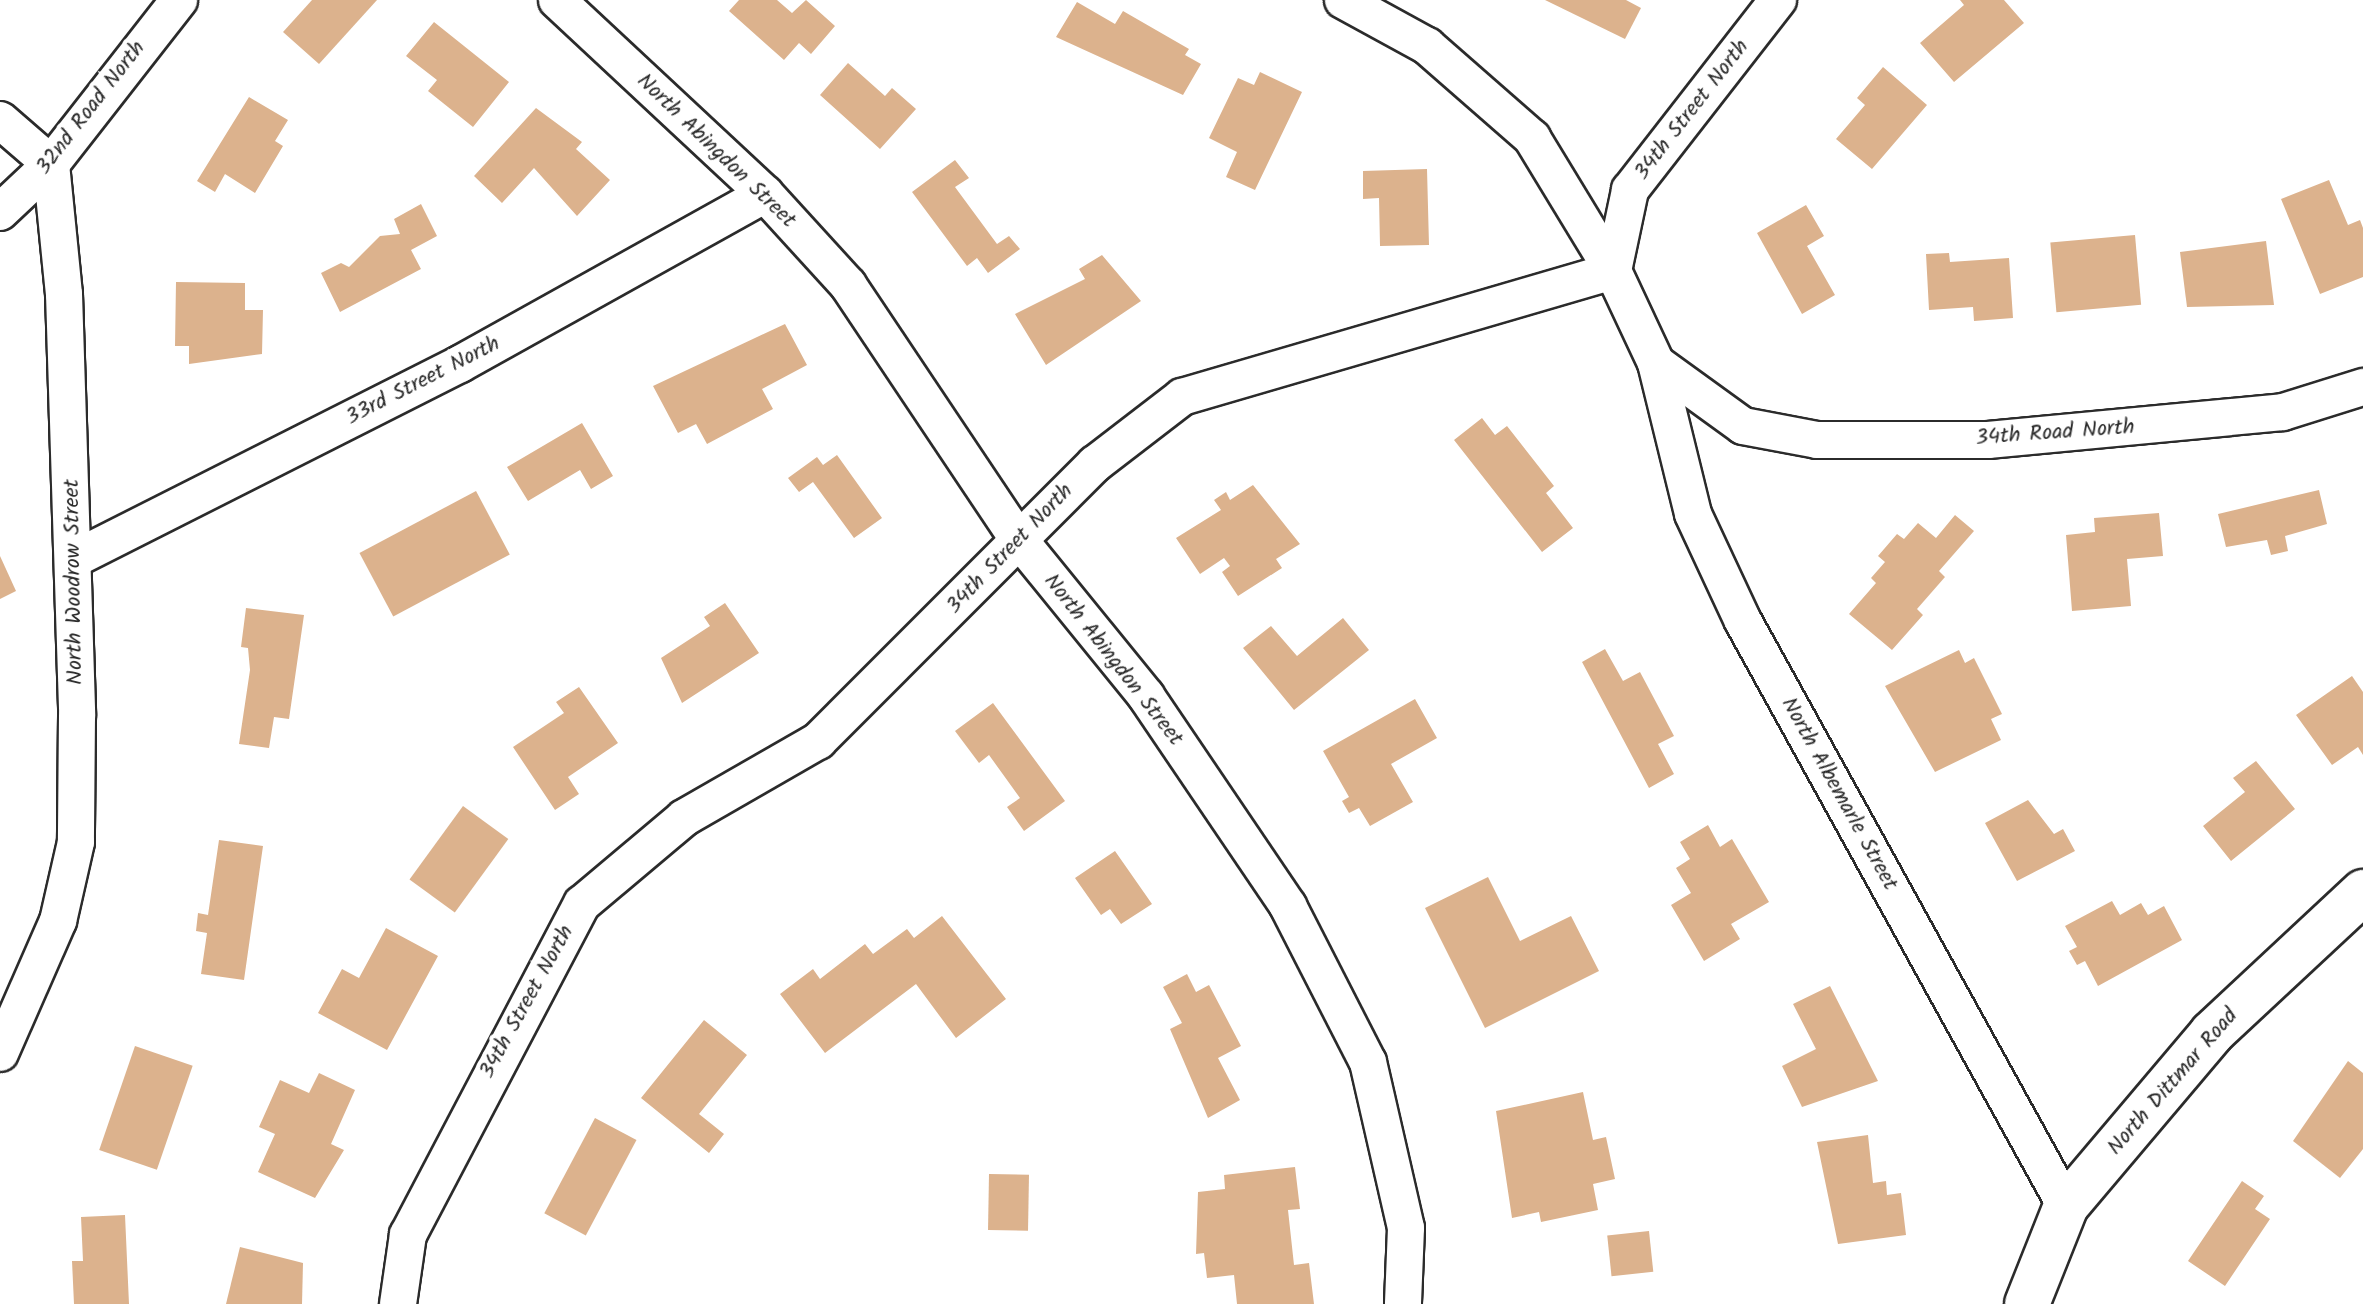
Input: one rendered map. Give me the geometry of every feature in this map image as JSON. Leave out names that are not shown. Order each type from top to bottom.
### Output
[{"type":"street","name":"32nd Road North","points":[[0,212],[51,164],[179,0]]},
{"type":"street","name":"North Abingdon Street","points":[[557,0],[765,194],[848,285],[1017,537],[1146,696],[1288,906],[1368,1062],[1406,1228],[1403,1304]]},
{"type":"street","name":"North Albemarle Street","points":[[1343,0],[1427,46],[1532,138],[1613,271],[1656,363],[1693,514],[1743,621],[2066,1206]]},
{"type":"street","name":"34th Street North","points":[[398,1304],[408,1235],[582,904],[684,818],[818,741],[912,653],[1017,537],[1095,464],[1182,397],[1613,271],[1630,190],[1778,0]]},
{"type":"street","points":[[0,120],[51,164]]},
{"type":"street","name":"North Woodrow Street","points":[[0,1053],[58,921],[76,842],[76,558],[51,164]]},
{"type":"street","name":"33rd Street North","points":[[76,558],[460,364],[765,194]]},
{"type":"street","name":"North Albemarle Street","points":[[1656,363],[1743,426]]},
{"type":"street","name":"34th Road North","points":[[1743,426],[1817,440],[1988,440],[2283,412],[2363,387]]},
{"type":"street","name":"North Dittmar Road","points":[[2027,1304],[2066,1206],[2212,1033],[2363,892]]},
{"type":"building","points":[[312,0],[377,0],[319,64],[283,32]]},
{"type":"building","points":[[739,0],[777,0],[792,13],[806,0],[835,26],[811,54],[799,43],[784,60],[729,11]]},
{"type":"building","points":[[1545,0],[1626,0],[1641,8],[1625,39]]},
{"type":"building","points":[[1960,0],[2004,0],[2024,23],[1954,82],[1920,43],[1964,5]]},
{"type":"building","points":[[1077,2],[1115,24],[1123,11],[1189,49],[1185,55],[1201,64],[1183,95],[1056,37]]},
{"type":"building","points":[[434,22],[509,82],[473,127],[428,91],[437,80],[406,56]]},
{"type":"building","points":[[848,63],[885,96],[892,88],[916,109],[880,149],[820,95]]},
{"type":"building","points":[[1883,67],[1927,105],[1872,169],[1836,139],[1865,105],[1857,98]]},
{"type":"building","points":[[1260,72],[1302,92],[1255,190],[1226,177],[1237,152],[1209,138],[1238,78],[1254,85]]},
{"type":"building","points":[[249,97],[288,120],[275,141],[283,146],[255,193],[225,174],[215,192],[197,181]]},
{"type":"building","points":[[536,108],[582,142],[576,149],[610,180],[577,216],[534,168],[502,203],[474,176]]},
{"type":"building","points":[[955,160],[969,178],[955,187],[997,244],[1009,236],[1020,249],[988,273],[977,258],[967,266],[912,192]]},
{"type":"building","points":[[1427,169],[1429,245],[1380,246],[1379,198],[1363,199],[1363,171]]},
{"type":"building","points":[[2329,180],[2348,225],[2360,220],[2363,228],[2363,277],[2320,294],[2281,199]]},
{"type":"building","points":[[421,204],[437,236],[411,250],[421,269],[340,312],[321,273],[341,263],[349,267],[380,236],[400,234],[394,219]]},
{"type":"building","points":[[1806,205],[1824,236],[1807,246],[1835,295],[1802,314],[1757,233]]},
{"type":"building","points":[[2135,235],[2141,305],[2056,312],[2050,242]]},
{"type":"building","points":[[2266,241],[2274,305],[2187,307],[2180,252]]},
{"type":"building","points":[[1949,253],[1950,262],[2009,258],[2013,318],[1974,321],[1973,307],[1929,310],[1926,254]]},
{"type":"building","points":[[1102,255],[1141,301],[1046,365],[1015,314],[1085,279],[1079,269]]},
{"type":"building","points":[[176,282],[245,283],[245,310],[263,310],[262,354],[189,364],[189,346],[175,346]]},
{"type":"building","points":[[785,324],[807,365],[762,389],[773,409],[707,444],[696,424],[678,433],[653,386]]},
{"type":"building","points":[[1482,418],[1495,435],[1507,426],[1554,486],[1546,493],[1573,528],[1542,552],[1454,440]]},
{"type":"building","points":[[582,423],[613,476],[591,489],[580,470],[528,501],[507,467]]},
{"type":"building","points":[[837,455],[882,518],[854,538],[813,482],[799,492],[788,478],[817,457],[823,465]]},
{"type":"building","points":[[1253,485],[1300,544],[1276,559],[1282,568],[1238,596],[1222,572],[1230,566],[1224,558],[1200,574],[1176,538],[1221,510],[1214,500],[1226,492],[1230,500]]},
{"type":"building","points":[[2319,490],[2327,524],[2285,536],[2288,551],[2271,555],[2267,540],[2226,547],[2218,514]]},
{"type":"building","points":[[476,491],[510,555],[393,617],[359,553]]},
{"type":"building","points":[[2159,513],[2163,556],[2127,559],[2131,606],[2072,611],[2066,535],[2095,532],[2094,518]]},
{"type":"building","points":[[1955,515],[1974,531],[1939,571],[1945,577],[1917,609],[1923,615],[1892,650],[1849,614],[1876,583],[1871,578],[1885,562],[1878,556],[1897,534],[1904,539],[1918,523],[1936,538]]},
{"type":"building","points":[[0,556],[16,591],[0,599]]},
{"type":"building","points":[[725,603],[759,653],[682,703],[661,658],[710,626],[704,617]]},
{"type":"building","points":[[246,608],[304,615],[289,719],[274,717],[269,748],[239,744],[250,670],[248,648],[241,647]]},
{"type":"building","points":[[1343,618],[1369,650],[1294,710],[1243,648],[1271,626],[1297,656]]},
{"type":"building","points":[[1605,649],[1623,681],[1640,672],[1674,736],[1658,744],[1674,774],[1649,788],[1582,662]]},
{"type":"building","points":[[1959,650],[1965,663],[1974,658],[2002,714],[1991,719],[2001,740],[1935,772],[1885,686]]},
{"type":"building","points":[[2352,676],[2363,692],[2363,755],[2358,747],[2332,765],[2296,715]]},
{"type":"building","points":[[579,687],[618,743],[568,777],[579,794],[555,810],[513,747],[564,713],[556,702]]},
{"type":"building","points":[[1415,699],[1437,738],[1391,764],[1413,802],[1370,826],[1359,808],[1349,813],[1342,801],[1349,797],[1323,751]]},
{"type":"building","points":[[993,703],[1065,801],[1024,831],[1007,807],[1020,798],[989,755],[979,763],[955,731]]},
{"type":"building","points":[[2256,761],[2295,809],[2231,861],[2203,826],[2245,792],[2233,778]]},
{"type":"building","points":[[2028,800],[2054,834],[2063,829],[2075,851],[2017,881],[1985,823]]},
{"type":"building","points":[[463,806],[508,839],[455,913],[410,880]]},
{"type":"building","points":[[1708,825],[1720,847],[1732,839],[1769,902],[1731,924],[1740,939],[1704,961],[1671,905],[1691,893],[1676,868],[1690,859],[1680,842]]},
{"type":"building","points":[[219,840],[263,846],[244,980],[201,974],[207,933],[196,931],[198,913],[208,915]]},
{"type":"building","points":[[1115,851],[1152,904],[1121,924],[1110,909],[1101,915],[1075,878]]},
{"type":"building","points":[[1488,877],[1520,941],[1571,916],[1599,971],[1485,1028],[1425,908]]},
{"type":"building","points":[[2112,901],[2120,915],[2141,903],[2148,915],[2164,906],[2182,940],[2098,986],[2085,961],[2077,965],[2069,951],[2077,947],[2065,926]]},
{"type":"building","points":[[942,916],[1006,999],[956,1038],[916,984],[825,1053],[780,994],[813,969],[820,979],[865,944],[873,954],[907,929],[914,938]]},
{"type":"building","points":[[386,928],[438,956],[387,1050],[318,1013],[342,969],[359,978]]},
{"type":"building","points":[[1187,974],[1196,992],[1209,985],[1241,1046],[1218,1058],[1240,1100],[1208,1118],[1170,1029],[1182,1023],[1163,987]]},
{"type":"building","points":[[1830,986],[1878,1081],[1802,1107],[1782,1066],[1816,1049],[1793,1004]]},
{"type":"building","points":[[704,1020],[747,1055],[699,1114],[724,1134],[709,1153],[641,1098]]},
{"type":"building","points":[[135,1046],[193,1066],[157,1170],[99,1150]]},
{"type":"building","points":[[2348,1061],[2363,1073],[2363,1149],[2340,1178],[2293,1141]]},
{"type":"building","points":[[319,1073],[355,1090],[331,1144],[344,1150],[315,1198],[258,1172],[275,1134],[259,1127],[280,1080],[309,1093]]},
{"type":"building","points":[[1583,1092],[1593,1140],[1606,1137],[1615,1179],[1593,1184],[1598,1210],[1541,1222],[1539,1212],[1512,1218],[1496,1111]]},
{"type":"building","points":[[595,1118],[636,1140],[586,1235],[544,1213]]},
{"type":"building","points":[[1868,1135],[1873,1183],[1886,1181],[1887,1195],[1901,1193],[1906,1235],[1838,1244],[1817,1142]]},
{"type":"building","points":[[1295,1167],[1300,1209],[1288,1210],[1294,1265],[1309,1263],[1314,1304],[1237,1304],[1234,1275],[1207,1278],[1204,1253],[1196,1254],[1198,1192],[1225,1189],[1224,1175]]},
{"type":"building","points":[[989,1174],[1029,1175],[1028,1231],[988,1230]]},
{"type":"building","points":[[2242,1181],[2264,1196],[2255,1209],[2270,1219],[2225,1286],[2188,1261]]},
{"type":"building","points":[[125,1215],[129,1304],[74,1304],[72,1261],[83,1261],[81,1217]]},
{"type":"building","points":[[1649,1231],[1653,1272],[1612,1276],[1607,1235]]},
{"type":"building","points":[[240,1247],[303,1263],[302,1304],[226,1304]]}]
